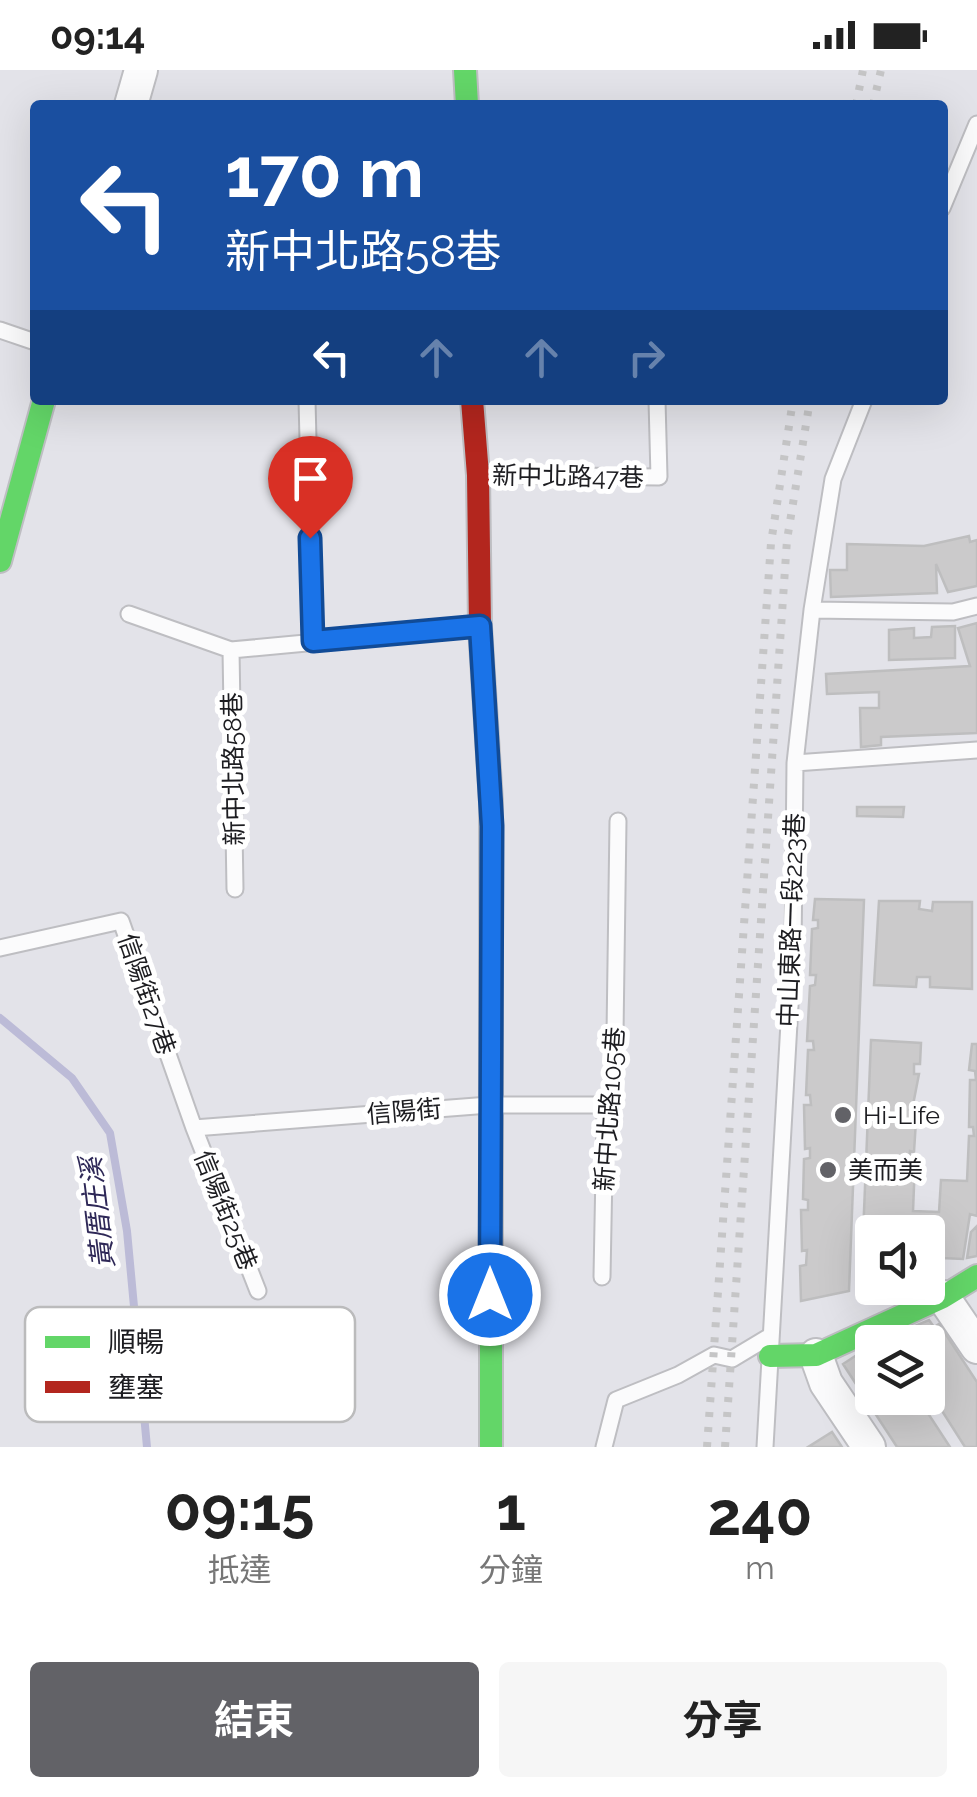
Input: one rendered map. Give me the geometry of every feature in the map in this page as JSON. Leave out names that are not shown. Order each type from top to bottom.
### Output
[{"type":"street","points":[[132,100],[141,70]]},
{"type":"street","points":[[465,70],[466,100]]},
{"type":"street","points":[[0,561],[43,405]]},
{"type":"street","points":[[472,405],[492,826],[491,1447]]},
{"type":"street","points":[[945,1297],[977,1276]]},
{"type":"street","points":[[945,1299],[977,1347]]},
{"type":"street","points":[[770,1346],[816,1355],[928,1305]]},
{"type":"street","points":[[816,1355],[826,1384],[870,1447]]},
{"type":"lane","points":[[948,194],[977,124]]},
{"type":"lane","points":[[0,330],[30,340]]},
{"type":"lane","points":[[307,405],[313,641]]},
{"type":"lane","name":"新中北路47巷","points":[[478,475],[659,477],[657,405]]},
{"type":"lane","name":"中山東路一段223巷","points":[[765,1447],[792,952],[795,763],[812,610],[833,479],[862,405]]},
{"type":"lane","points":[[812,610],[953,612],[977,606]]},
{"type":"lane","points":[[128,614],[231,650],[480,626]]},
{"type":"lane","name":"新中北路58巷","points":[[231,650],[234,889]]},
{"type":"lane","points":[[795,763],[977,750]]},
{"type":"lane","name":"新中北路105巷","points":[[602,1277],[605,1118],[614,1105],[618,821]]},
{"type":"lane","name":"信陽街27巷","points":[[1,948],[121,921],[194,1128]]},
{"type":"lane","name":"信陽街","points":[[194,1128],[489,1104],[614,1105]]},
{"type":"lane","name":"信陽街25巷","points":[[194,1128],[258,1292]]},
{"type":"lane","points":[[604,1447],[616,1400],[678,1375],[714,1355],[732,1359],[770,1346]]},
{"type":"building","points":[[969,536],[970,542],[977,540],[977,586],[948,592],[936,564],[937,593],[831,597],[830,570],[847,570],[847,544],[924,546]]},
{"type":"building","points":[[977,623],[977,733],[881,737],[881,745],[861,747],[860,708],[879,708],[879,692],[827,694],[826,674],[970,666],[958,628]]},
{"type":"building","points":[[955,626],[955,658],[889,660],[889,630],[914,628],[914,638],[931,637],[932,627]]},
{"type":"building","points":[[857,807],[904,807],[903,817],[857,816]]},
{"type":"building","points":[[815,899],[864,900],[849,1291],[801,1301],[800,1266],[806,1265],[807,1250],[802,1251],[801,1210],[808,1210],[808,1200],[803,1199],[804,1159],[810,1158],[810,1148],[805,1149],[804,1105],[811,1105],[810,1095],[806,1095],[808,1050],[814,1050],[813,1041],[807,1041],[810,986],[815,985],[816,975],[810,975],[812,929],[818,928],[818,920],[813,920]]},
{"type":"building","points":[[879,901],[920,901],[919,909],[932,911],[933,902],[972,902],[972,989],[930,987],[930,977],[917,977],[916,987],[874,985]]},
{"type":"building","points":[[871,1040],[921,1043],[920,1064],[914,1064],[914,1074],[919,1074],[913,1105],[917,1105],[914,1152],[910,1151],[909,1161],[915,1162],[913,1211],[939,1212],[941,1180],[967,1181],[969,1136],[974,1136],[973,1127],[969,1127],[970,1080],[976,1080],[975,1071],[969,1070],[972,1044],[977,1044],[977,1216],[970,1214],[963,1259],[945,1258],[945,1215],[864,1215]]},
{"type":"building","points":[[977,1226],[977,1256],[967,1258],[971,1232]]},
{"type":"building","points":[[945,1333],[977,1382],[977,1447],[965,1447],[945,1415]]},
{"type":"building","points":[[855,1356],[855,1382],[843,1364]]},
{"type":"building","points":[[876,1415],[929,1415],[950,1447],[897,1447]]},
{"type":"building","points":[[832,1432],[842,1447],[808,1447]]},
{"type":"waterway","name":"黃厝庄溪","points":[[0,1018],[72,1078],[110,1133],[127,1231],[134,1307]]},
{"type":"waterway","name":"黃厝庄溪","points":[[145,1422],[147,1447]]},
{"type":"railway","points":[[857,100],[863,70]]},
{"type":"railway","points":[[874,100],[881,70]]},
{"type":"railway","points":[[707,1447],[771,543],[792,405]]},
{"type":"railway","points":[[725,1447],[787,540],[809,405]]},
{"type":"traffic: fast","points":[[465,70],[467,100]]},
{"type":"traffic: fast","points":[[0,561],[43,405]]},
{"type":"traffic: fast","points":[[491,802],[491,1447]]},
{"type":"traffic: fast","points":[[770,1356],[816,1355],[943,1297],[977,1276]]},
{"type":"traffic: jam","points":[[472,405],[491,802]]},
{"type":"place","name":"Hi-Life","points":[[843,1115]]},
{"type":"place","name":"美而美","points":[[828,1170]]},
{"type":"route","points":[[310,538],[313,641],[480,626],[492,826],[490,1295]]}]
